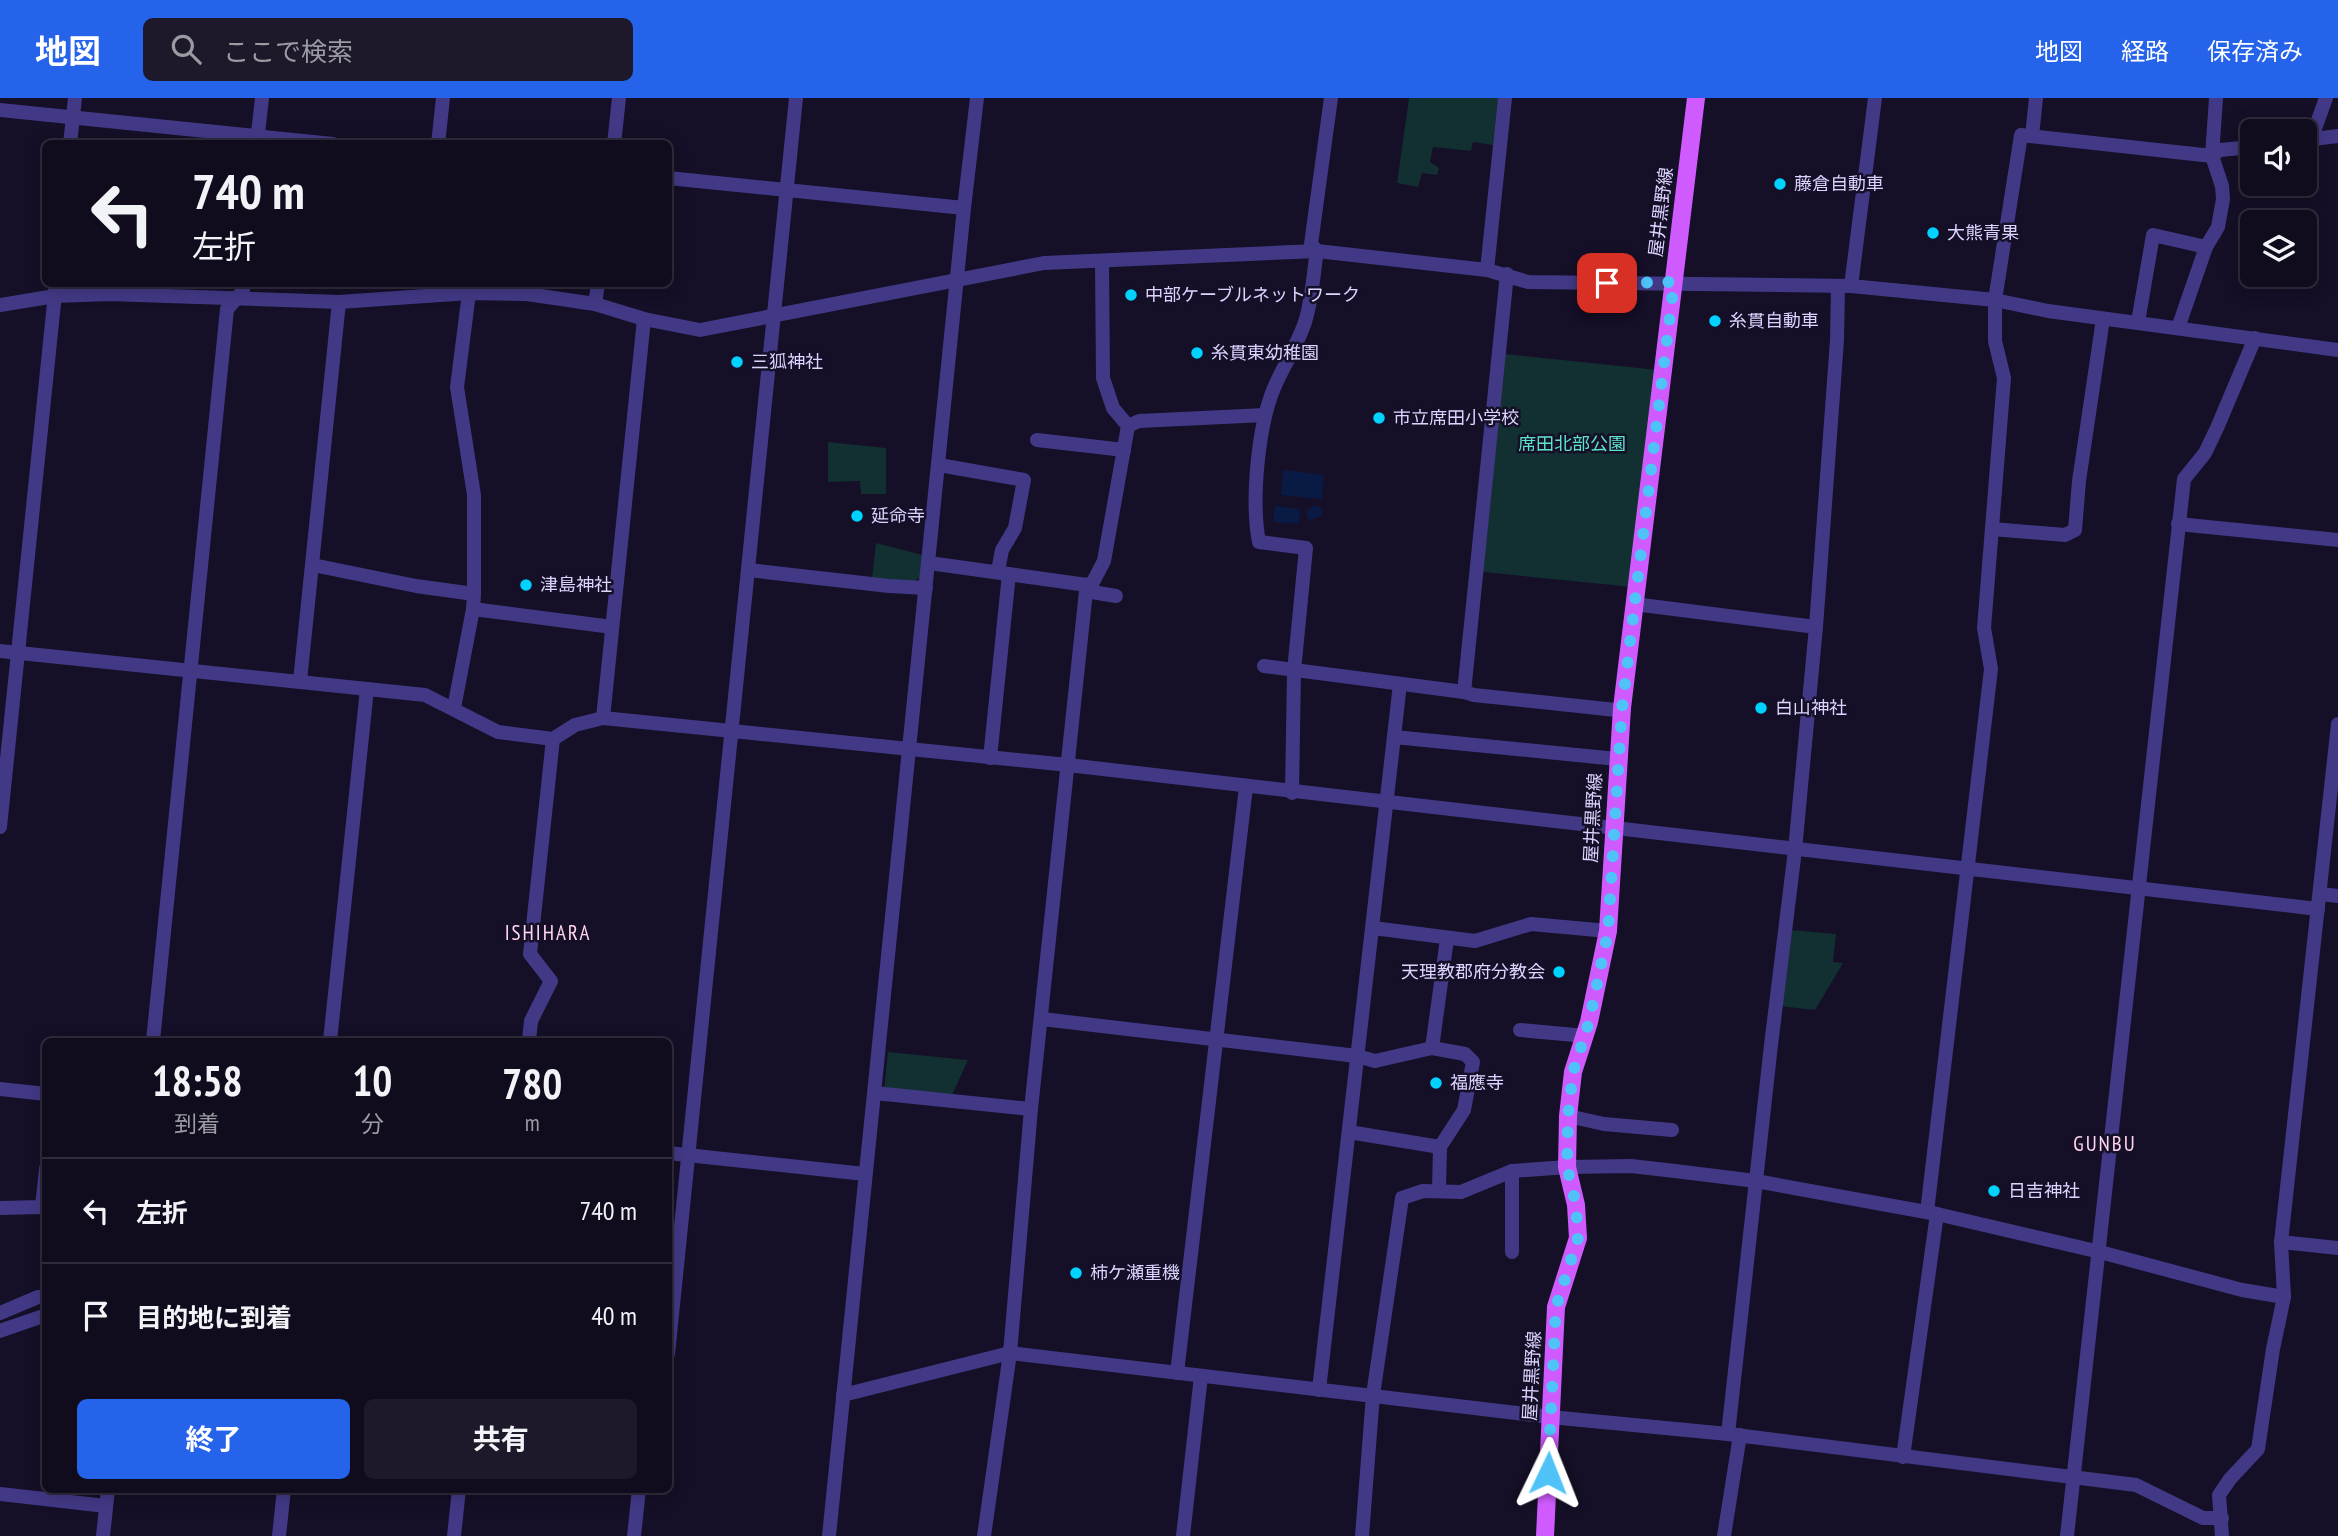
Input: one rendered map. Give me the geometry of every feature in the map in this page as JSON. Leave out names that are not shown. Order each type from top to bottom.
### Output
[{"type":"main road","name":"屋井黒野線","points":[[1545,1536],[1556,1307],[1578,1238],[1576,1205],[1567,1167],[1568,1116],[1573,1072],[1586,1036],[1608,932],[1622,708],[1696,98]]},
{"type":"street","points":[[70,140],[75,98]]},
{"type":"street","points":[[0,110],[258,139],[262,98]]},
{"type":"street","points":[[438,140],[443,98]]},
{"type":"street","points":[[614,140],[619,98]]},
{"type":"street","points":[[672,1314],[796,98]]},
{"type":"street","points":[[829,1536],[977,98]]},
{"type":"street","points":[[1317,251],[1311,244],[1331,98]]},
{"type":"street","points":[[1487,271],[1505,98]]},
{"type":"street","points":[[1724,1536],[1756,1181],[1795,850],[1816,627],[1837,340],[1875,98]]},
{"type":"street","points":[[2032,136],[2036,98]]},
{"type":"street","points":[[2178,328],[2206,247],[2218,227],[2222,186],[2212,156],[2216,98]]},
{"type":"street","points":[[2317,119],[2326,98]]},
{"type":"street","points":[[1903,1457],[1991,669],[1984,628],[2004,378],[1995,341],[1995,300],[2021,135],[2212,156],[2220,150],[2240,148]]},
{"type":"street","points":[[2317,139],[2338,136]]},
{"type":"street","points":[[672,178],[964,208]]},
{"type":"street","points":[[2138,322],[2153,234],[2206,247]]},
{"type":"street","points":[[1292,793],[1294,671],[1306,548],[1259,542],[1254,520],[1265,415],[1273,391],[1304,324],[1317,251]]},
{"type":"street","points":[[0,305],[55,290],[340,302],[423,290],[527,294],[595,304],[644,319],[700,331],[1044,263],[1317,251],[1487,271],[1507,274],[1528,282],[1845,286],[1995,300],[2048,311],[2338,351]]},
{"type":"street","points":[[984,1536],[1010,1353],[1031,1109],[1077,664],[1087,588],[1104,561],[1128,426],[1113,408],[1103,378],[1102,261]]},
{"type":"street","points":[[1464,692],[1507,274]]},
{"type":"street","points":[[153,1038],[227,309],[243,291],[243,287]]},
{"type":"street","points":[[595,304],[598,287]]},
{"type":"street","points":[[0,827],[55,290]]},
{"type":"street","points":[[454,708],[474,593],[474,495],[457,387],[469,293]]},
{"type":"street","points":[[300,681],[340,302]]},
{"type":"street","points":[[603,718],[644,319]]},
{"type":"street","points":[[1992,529],[2065,536],[2075,530],[2079,481],[2103,319]]},
{"type":"street","points":[[2067,1536],[2184,479],[2205,453],[2255,338]]},
{"type":"street","points":[[1128,426],[1139,421],[1265,415]]},
{"type":"street","points":[[1037,440],[1124,450]]},
{"type":"street","points":[[939,465],[1024,480],[1015,528],[1002,551],[1003,573],[990,758]]},
{"type":"street","points":[[2178,524],[2338,540]]},
{"type":"street","points":[[929,562],[1087,588],[1116,596]]},
{"type":"street","points":[[313,565],[416,586],[474,593]]},
{"type":"street","points":[[748,570],[926,588]]},
{"type":"street","points":[[1634,604],[1816,627]]},
{"type":"street","points":[[473,610],[612,627]]},
{"type":"street","points":[[0,651],[425,695],[498,732],[553,739],[575,725],[603,718],[1068,765],[1292,793],[2138,888],[2320,902],[2338,896]]},
{"type":"street","points":[[1264,666],[1499,698],[1616,710],[1622,708]]},
{"type":"street","points":[[1319,1390],[1400,684]]},
{"type":"street","points":[[330,1038],[368,689]]},
{"type":"street","points":[[2222,1536],[2220,1495],[2230,1479],[2258,1449],[2284,1297],[2281,1242],[2338,724]]},
{"type":"street","points":[[1394,737],[1617,759]]},
{"type":"street","points":[[529,1038],[531,1021],[551,981],[530,954],[553,739]]},
{"type":"street","points":[[1177,1373],[1246,787]]},
{"type":"street","points":[[1373,929],[1475,941],[1531,924],[1608,932]]},
{"type":"street","points":[[1432,1048],[1447,939]]},
{"type":"street","points":[[1042,1019],[1375,1060],[1432,1048],[1465,1054],[1473,1062],[1464,1110],[1440,1147],[1440,1190]]},
{"type":"street","points":[[1520,1030],[1586,1036]]},
{"type":"street","points":[[0,1089],[42,1094]]},
{"type":"street","points":[[875,1093],[1031,1109]]},
{"type":"street","points":[[1568,1116],[1604,1124],[1672,1130]]},
{"type":"street","points":[[1349,1132],[1440,1147]]},
{"type":"street","points":[[672,1153],[865,1174]]},
{"type":"street","points":[[1362,1536],[1373,1395],[1402,1198],[1423,1191],[1461,1192],[1512,1171],[1567,1167],[1631,1167],[1756,1181],[1932,1213],[2100,1252],[2242,1290],[2284,1297]]},
{"type":"street","points":[[1512,1171],[1520,1219],[1512,1252]]},
{"type":"street","points":[[0,1208],[42,1208]]},
{"type":"street","points":[[2281,1242],[2338,1248]]},
{"type":"street","points":[[0,1320],[0,1313],[42,1297]]},
{"type":"street","points":[[0,1331],[42,1316]]},
{"type":"street","points":[[843,1395],[1010,1353],[1550,1417],[1734,1435],[2136,1485],[2203,1518],[2222,1518]]},
{"type":"street","points":[[1182,1536],[1201,1376]]},
{"type":"street","points":[[0,1494],[42,1492]]},
{"type":"street","points":[[49,1493],[106,1506]]},
{"type":"street","points":[[103,1536],[108,1493]]},
{"type":"street","points":[[279,1536],[284,1493]]},
{"type":"street","points":[[454,1536],[459,1493]]},
{"type":"street","points":[[634,1536],[639,1493]]},
{"type":"green space","points":[[1409,98],[1498,98],[1493,145],[1473,142],[1471,151],[1433,147],[1430,162],[1439,168],[1437,175],[1422,173],[1418,187],[1397,183]]},
{"type":"green space","name":"席田北部公園","points":[[1505,354],[1658,370],[1632,587],[1483,572]]},
{"type":"green space","points":[[828,442],[886,448],[886,494],[861,494],[860,481],[828,482]]},
{"type":"green space","points":[[876,543],[923,555],[921,577],[913,582],[872,578]]},
{"type":"green space","points":[[1791,930],[1836,934],[1833,962],[1843,963],[1815,1010],[1779,1006]]},
{"type":"green space","points":[[888,1052],[968,1060],[951,1097],[884,1090]]},
{"type":"water","points":[[1283,470],[1324,475],[1322,499],[1281,495]]},
{"type":"water","points":[[1314,505],[1321,508],[1323,515],[1310,520],[1307,511]]},
{"type":"water","points":[[1275,506],[1300,509],[1299,524],[1273,522]]},
{"type":"place","name":"藤倉自動車","points":[[1780,184]]},
{"type":"place","name":"大熊青果","points":[[1933,233]]},
{"type":"place","name":"中部ケーブルネットワーク","points":[[1131,295]]},
{"type":"place","name":"糸貫自動車","points":[[1715,321]]},
{"type":"place","name":"糸貫東幼稚園","points":[[1197,353]]},
{"type":"place","name":"三狐神社","points":[[737,362]]},
{"type":"place","name":"市立席田小学校","points":[[1379,418]]},
{"type":"place","name":"延命寺","points":[[857,516]]},
{"type":"place","name":"津島神社","points":[[526,585]]},
{"type":"place","name":"白山神社","points":[[1761,708]]},
{"type":"place","name":"天理教郡府分教会","points":[[1559,972]]},
{"type":"place","name":"福應寺","points":[[1436,1083]]},
{"type":"place","name":"日吉神社","points":[[1994,1191]]},
{"type":"place","name":"柿ケ瀬重機","points":[[1076,1273]]},
{"type":"district","name":"ISHIHARA","points":[[548,933]]},
{"type":"district","name":"GUNBU","points":[[2105,1144]]},
{"type":"route","points":[[1548,1473],[1556,1307],[1578,1238],[1576,1205],[1567,1167],[1568,1116],[1573,1072],[1586,1036],[1608,932],[1622,708],[1674,282],[1607,283]]}]
